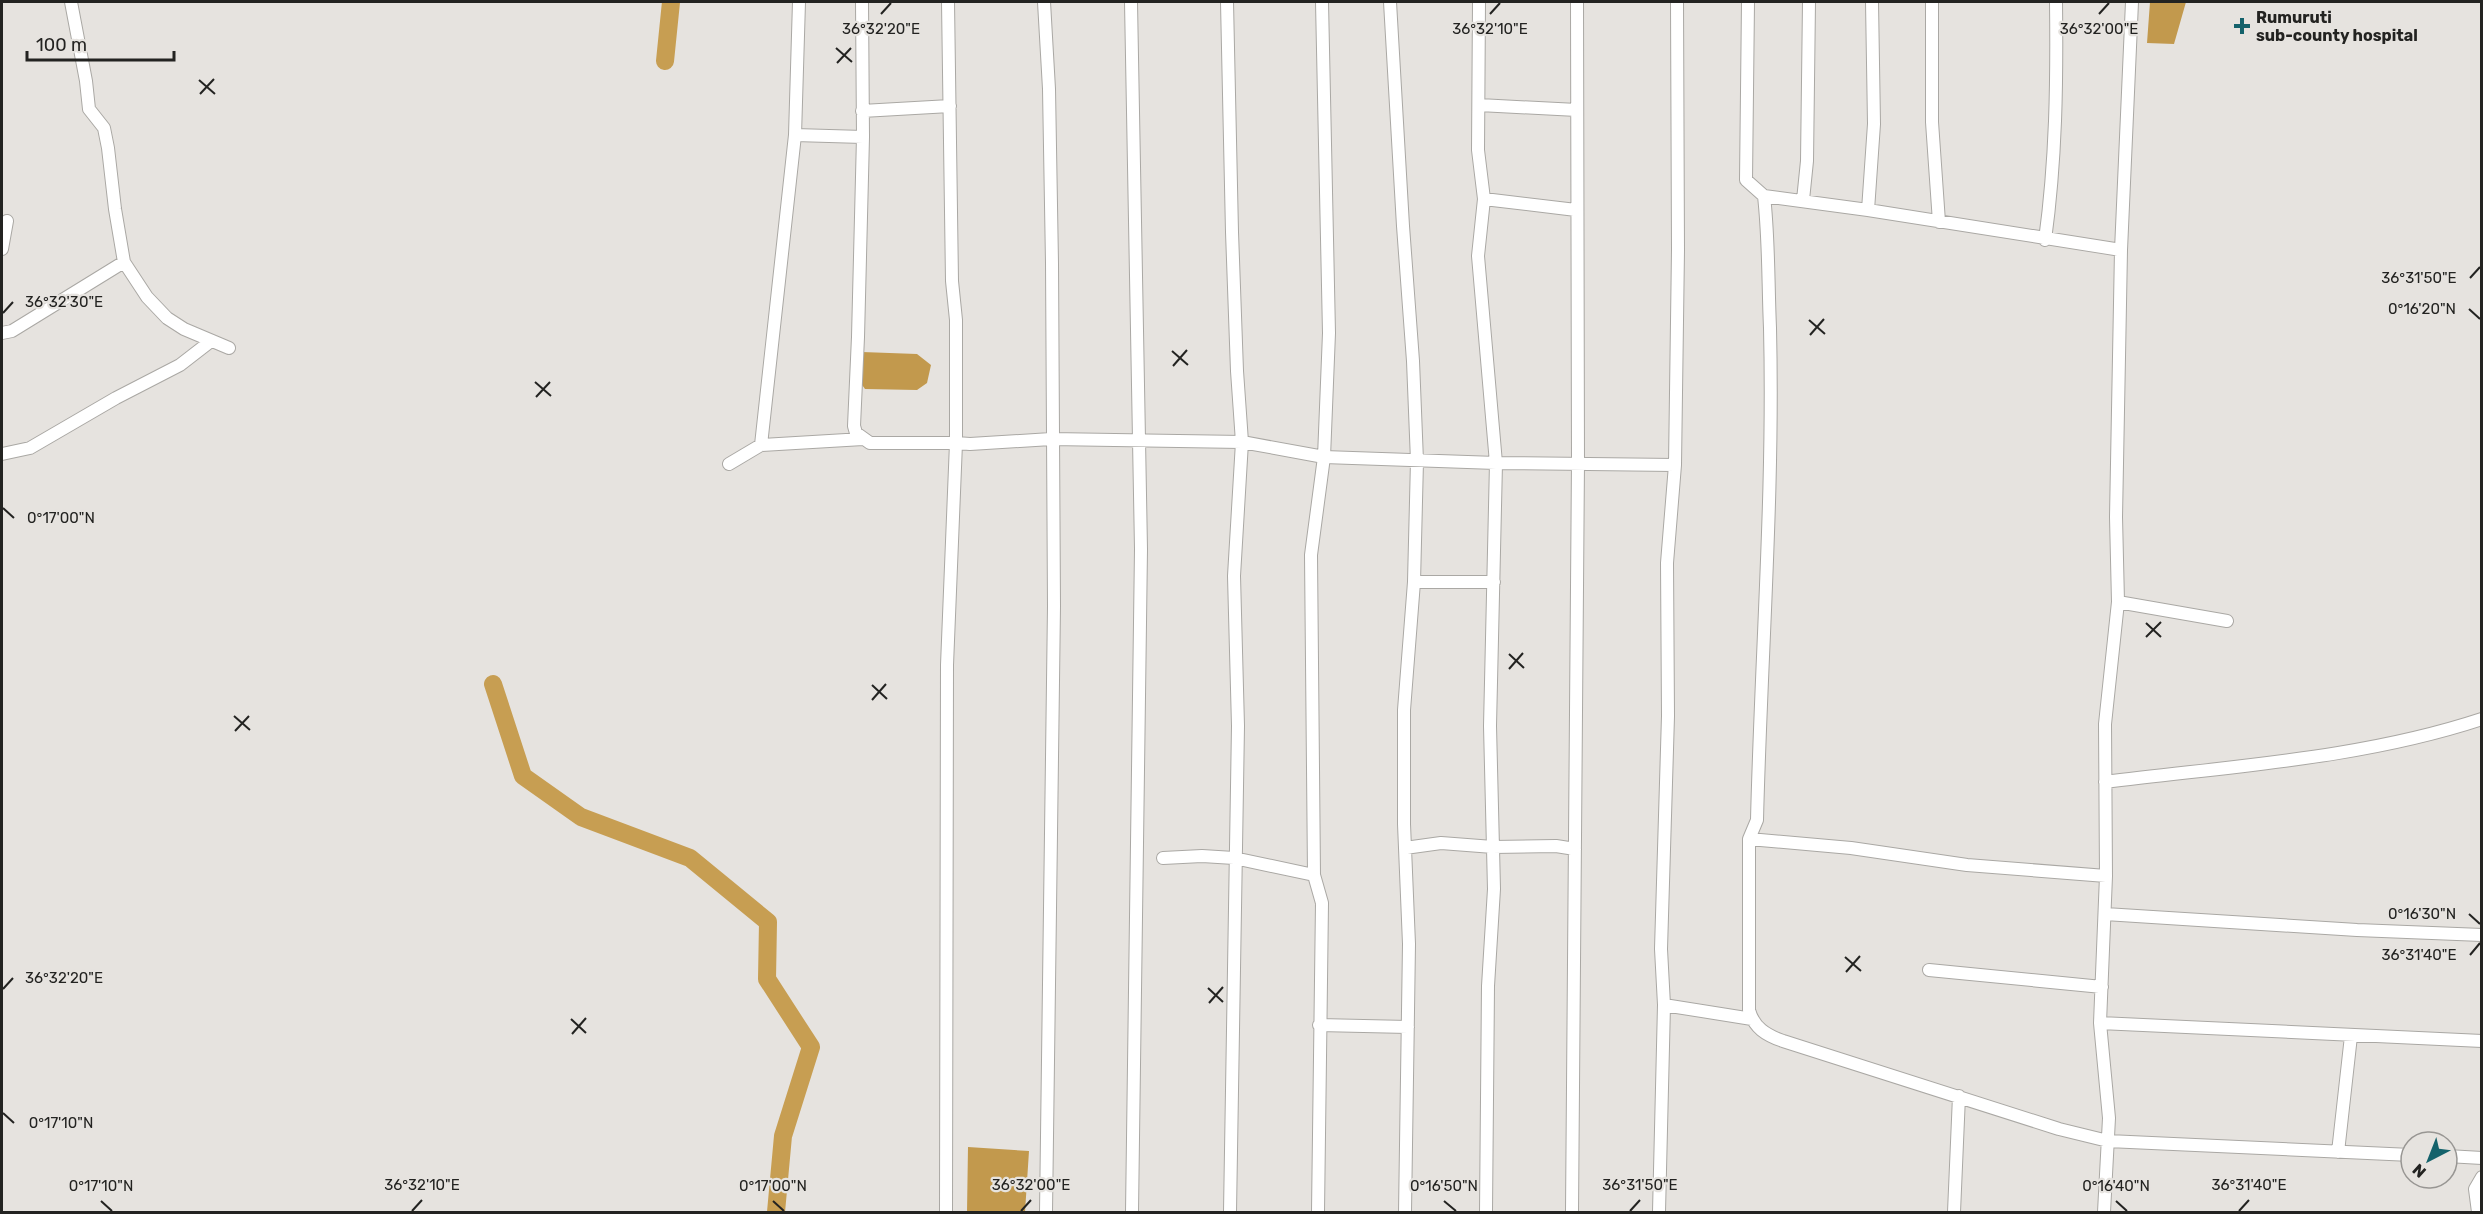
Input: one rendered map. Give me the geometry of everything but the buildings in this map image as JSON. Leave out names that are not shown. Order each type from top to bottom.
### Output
[{"type":"street","points":[[71,2],[90,109],[104,128],[124,262],[147,297],[167,318],[210,341],[229,348]]},
{"type":"street","points":[[761,445],[795,135],[799,2]]},
{"type":"street","points":[[862,2],[863,137],[854,426],[856,433],[870,443],[970,444],[1052,438],[1138,438],[1242,442],[1324,457],[1496,463],[1578,462],[1675,465]]},
{"type":"street","points":[[946,1212],[947,665],[956,443],[956,320],[952,281],[948,2]]},
{"type":"street","points":[[1044,2],[1049,89],[1052,252],[1054,606],[1046,1212]]},
{"type":"street","points":[[1131,2],[1141,549],[1132,1212]]},
{"type":"street","points":[[1227,2],[1233,255],[1242,442],[1234,576],[1238,726],[1234,858],[1230,1212]]},
{"type":"street","points":[[1318,1212],[1322,903],[1314,875],[1311,555],[1324,457],[1329,333],[1322,2]]},
{"type":"street","points":[[1390,2],[1413,361],[1417,461],[1414,582],[1404,710],[1405,848],[1409,944],[1405,1212]]},
{"type":"street","points":[[1479,2],[1478,150],[1484,199],[1478,256],[1496,463],[1490,726],[1494,889],[1488,986],[1486,1212]]},
{"type":"street","points":[[1572,1212],[1578,462],[1577,2]]},
{"type":"street","points":[[1659,1212],[1664,1005],[1661,949],[1668,717],[1667,563],[1675,465],[1678,250],[1677,2]]},
{"type":"street","points":[[1748,2],[1746,180],[1764,196],[1803,200],[2045,240],[2121,250]]},
{"type":"street","points":[[1803,200],[1807,161],[1809,2]]},
{"type":"street","points":[[1868,210],[1874,124],[1872,2]]},
{"type":"street","points":[[1932,2],[1932,122],[1939,222]]},
{"type":"street","points":[[2045,240],[2053,181],[2056,126],[2056,2]]},
{"type":"street","points":[[2104,1212],[2109,1118],[2100,1023],[2106,876],[2105,724],[2118,602],[2116,518],[2121,250],[2132,2]]},
{"type":"street","points":[[1479,105],[1578,110]]},
{"type":"street","points":[[862,111],[950,106]]},
{"type":"street","points":[[795,135],[863,137]]},
{"type":"street","points":[[1764,196],[1771,381],[1769,523],[1761,675],[1757,820],[1749,839],[1749,1010],[1754,1023],[1771,1037],[2059,1129],[2108,1141],[2399,1155]]},
{"type":"street","points":[[1484,199],[1576,210]]},
{"type":"street","points":[[2,249],[7,220]]},
{"type":"street","points":[[2,333],[12,331],[124,262]]},
{"type":"street","points":[[2,454],[30,448],[116,398],[180,365],[210,341]]},
{"type":"street","points":[[729,464],[761,445],[863,439]]},
{"type":"street","points":[[1414,582],[1494,582]]},
{"type":"street","points":[[2118,602],[2227,621]]},
{"type":"street","points":[[2105,782],[2350,751],[2458,727],[2481,719]]},
{"type":"street","points":[[1749,839],[1851,848],[1967,865],[2106,876]]},
{"type":"street","points":[[1405,848],[1441,843],[1493,847],[1556,846],[1575,849]]},
{"type":"street","points":[[1163,858],[1202,855],[1234,858],[1314,875]]},
{"type":"street","points":[[2105,914],[2357,930],[2481,935]]},
{"type":"street","points":[[1929,970],[2102,987]]},
{"type":"street","points":[[1664,1005],[1752,1019]]},
{"type":"street","points":[[2100,1023],[2481,1041]]},
{"type":"street","points":[[1319,1025],[1408,1027]]},
{"type":"street","points":[[2338,1152],[2351,1036]]},
{"type":"street","points":[[1954,1212],[1959,1096]]},
{"type":"street","points":[[2459,1157],[2481,1158]]},
{"type":"street","points":[[2478,1212],[2475,1189],[2481,1177]]},
{"type":"shaded area","points":[[2150,2],[2186,2],[2174,44],[2147,43]]},
{"type":"shaded area","points":[[862,352],[917,354],[931,365],[927,383],[917,390],[865,389],[860,382]]},
{"type":"shaded area","points":[[968,1147],[1029,1151],[1025,1212],[967,1212]]},
{"type":"waterway","points":[[665,61],[671,2]]},
{"type":"waterway","points":[[493,684],[523,776],[581,817],[690,858],[768,922],[767,979],[811,1047],[783,1136],[776,1212]]},
{"type":"place","name":"Rumuruti sub-county hospital","points":[[2242,26]]}]
